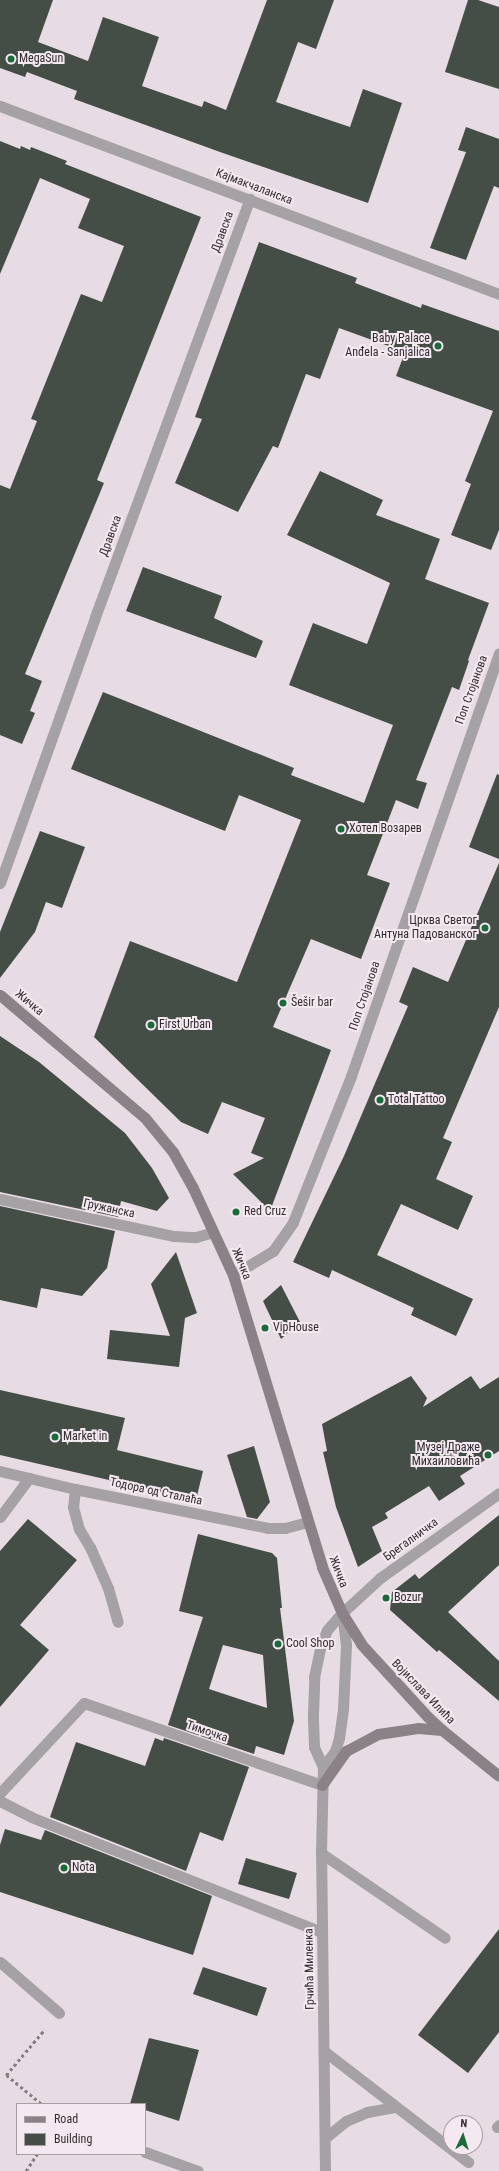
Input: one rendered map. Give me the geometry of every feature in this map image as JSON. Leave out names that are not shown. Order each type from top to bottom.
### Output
[{"type":"main road","name":"Жичка","points":[[0,996],[145,1118],[173,1152],[233,1275],[307,1522],[322,1567],[342,1613]]},
{"type":"main road","name":"Војислава Илића","points":[[342,1613],[361,1644],[380,1666],[442,1730],[499,1776]]},
{"type":"main road","points":[[322,1785],[346,1751],[378,1734],[418,1728],[442,1730]]},
{"type":"street","name":"Кајмакчаланска","points":[[0,106],[499,294]]},
{"type":"street","name":"Дравска","points":[[0,883],[95,617],[250,199]]},
{"type":"street","name":"Поп Стојанова","points":[[233,1275],[273,1252],[292,1222],[351,1076],[499,653]]},
{"type":"street","name":"Гружанска","points":[[0,1198],[174,1236],[196,1237],[213,1232]]},
{"type":"street","name":"Тодора од Сталаћа","points":[[0,1471],[75,1489],[268,1528],[285,1528],[307,1522]]},
{"type":"street","points":[[0,1517],[29,1478]]},
{"type":"street","points":[[75,1489],[73,1506],[79,1529],[90,1547],[108,1588],[118,1622]]},
{"type":"street","name":"Брегалничка","points":[[342,1613],[380,1578],[499,1493]]},
{"type":"street","points":[[323,1767],[335,1751],[339,1738],[343,1709],[346,1645],[342,1613]]},
{"type":"street","name":"Грчића Миленка","points":[[325,2171],[321,1853],[323,1767],[314,1747],[312,1735],[314,1678],[323,1638],[333,1622],[342,1613]]},
{"type":"street","name":"Тимочка","points":[[0,1793],[84,1703],[322,1785]]},
{"type":"street","points":[[0,1801],[32,1818],[322,1932]]},
{"type":"street","points":[[321,1853],[446,1938]]},
{"type":"street","points":[[0,1962],[59,2013]]},
{"type":"street","points":[[324,2051],[468,2162]]},
{"type":"street","points":[[325,2138],[346,2121],[367,2112],[396,2107]]},
{"type":"street","points":[[146,2152],[198,2171]]},
{"type":"path","points":[[40,2103],[6,2075],[59,2013]]},
{"type":"path","points":[[26,2171],[36,2155]]},
{"type":"building","points":[[0,0],[53,0],[38,42],[88,61],[103,17],[159,37],[142,86],[202,107],[204,101],[226,110],[267,0],[334,0],[316,49],[298,42],[276,102],[350,127],[363,89],[402,103],[368,203],[220,152],[74,99],[77,91],[27,72],[25,77],[0,68]]},
{"type":"building","points":[[468,0],[478,0],[499,7],[499,89],[445,72]]},
{"type":"building","points":[[466,127],[499,139],[499,188],[494,186],[466,260],[430,248],[466,152],[458,150]]},
{"type":"building","points":[[0,141],[20,149],[21,146],[30,150],[31,147],[67,161],[65,164],[201,217],[97,480],[104,483],[25,674],[42,681],[30,711],[35,713],[22,744],[0,735],[0,485],[10,489],[37,421],[31,419],[81,294],[102,302],[124,246],[78,228],[90,199],[40,178],[0,274]]},
{"type":"building","points":[[259,242],[357,278],[355,283],[421,308],[422,304],[499,331],[499,530],[491,550],[451,535],[471,484],[465,481],[493,411],[396,376],[405,352],[339,328],[320,379],[306,374],[278,448],[273,446],[238,512],[175,483],[202,419],[195,417]]},
{"type":"building","points":[[320,471],[383,500],[376,515],[440,539],[425,579],[489,603],[468,660],[469,661],[459,690],[452,687],[416,780],[427,783],[418,809],[396,800],[367,875],[390,883],[361,959],[311,939],[273,1027],[331,1050],[270,1211],[233,1174],[264,1158],[251,1153],[265,1118],[222,1102],[208,1134],[181,1122],[94,1037],[130,941],[237,982],[301,820],[239,795],[225,831],[71,769],[103,692],[294,768],[291,775],[364,803],[393,725],[289,685],[313,623],[367,644],[390,583],[287,535]]},
{"type":"building","points":[[143,567],[222,596],[214,618],[263,641],[256,658],[126,611]]},
{"type":"building","points":[[497,774],[499,775],[499,859],[469,847]]},
{"type":"building","points":[[40,831],[85,847],[62,908],[46,902],[35,932],[0,978],[0,932]]},
{"type":"building","points":[[499,863],[499,1007],[443,1138],[452,1142],[436,1179],[473,1196],[458,1230],[401,1204],[377,1255],[473,1299],[456,1336],[411,1315],[414,1308],[332,1270],[329,1278],[293,1262],[344,1156],[408,1006],[399,1002],[413,967],[448,982]]},
{"type":"building","points":[[0,1036],[39,1062],[125,1133],[152,1168],[169,1198],[157,1211],[121,1201],[118,1217],[0,1192]]},
{"type":"building","points":[[0,1206],[115,1231],[107,1268],[82,1296],[41,1288],[37,1308],[0,1300]]},
{"type":"building","points":[[176,1252],[197,1313],[185,1318],[179,1367],[107,1359],[110,1330],[170,1336],[151,1284]]},
{"type":"building","points":[[281,1285],[300,1322],[281,1339],[263,1301]]},
{"type":"building","points":[[411,1376],[427,1398],[423,1407],[471,1376],[480,1389],[499,1377],[499,1451],[460,1476],[465,1484],[439,1501],[429,1486],[385,1513],[388,1518],[372,1527],[382,1551],[358,1567],[336,1507],[323,1452],[327,1451],[322,1424]]},
{"type":"building","points":[[0,1390],[125,1418],[117,1450],[203,1471],[196,1500],[0,1455]]},
{"type":"building","points":[[254,1446],[270,1502],[257,1519],[247,1517],[227,1455]]},
{"type":"building","points":[[499,1515],[499,1565],[448,1612],[499,1661],[499,1701],[439,1650],[437,1652],[390,1610],[392,1592],[415,1574],[419,1579]]},
{"type":"building","points":[[28,1519],[77,1560],[20,1625],[49,1650],[0,1707],[0,1551]]},
{"type":"building","points":[[198,1534],[272,1553],[277,1558],[282,1608],[280,1608],[294,1721],[284,1755],[256,1746],[254,1754],[168,1725],[203,1617],[179,1611]],"holes":[[[223,1645],[263,1655],[267,1708],[209,1689]]]},
{"type":"building","points":[[155,1738],[163,1741],[164,1738],[249,1767],[223,1841],[200,1832],[186,1871],[50,1817],[76,1742],[145,1766]]},
{"type":"building","name":"Nota","points":[[5,1829],[41,1840],[45,1830],[212,1896],[193,1955],[0,1892],[0,1845]]},
{"type":"building","points":[[246,1858],[297,1873],[289,1899],[238,1884]]},
{"type":"building","points":[[499,1929],[499,2032],[468,2073],[418,2035]]},
{"type":"building","points":[[203,1967],[267,1988],[257,2016],[193,1994]]},
{"type":"building","points":[[149,2038],[199,2050],[179,2121],[146,2110],[146,2103],[130,2103]]},
{"type":"place","name":"MegaSun","points":[[11,59]]},
{"type":"place","name":"Baby Palace Anđela - Sanjalica","points":[[438,346]]},
{"type":"place","name":"Хотел Возарев","points":[[341,829]]},
{"type":"place","name":"Црква Светог Антуна Падованског","points":[[485,928]]},
{"type":"place","name":"Šešir bar","points":[[283,1003]]},
{"type":"place","name":"First Urban","points":[[151,1025]]},
{"type":"place","name":"Total Tattoo","points":[[380,1100]]},
{"type":"place","name":"Red Cruz","points":[[236,1212]]},
{"type":"place","name":"VipHouse","points":[[265,1328]]},
{"type":"place","name":"Market in","points":[[55,1437]]},
{"type":"place","name":"Музеј Драже Михаиловића","points":[[488,1455]]},
{"type":"place","name":"Bozur","points":[[386,1598]]},
{"type":"place","name":"Cool Shop","points":[[278,1644]]},
{"type":"place","name":"Nota","points":[[64,1868]]}]
